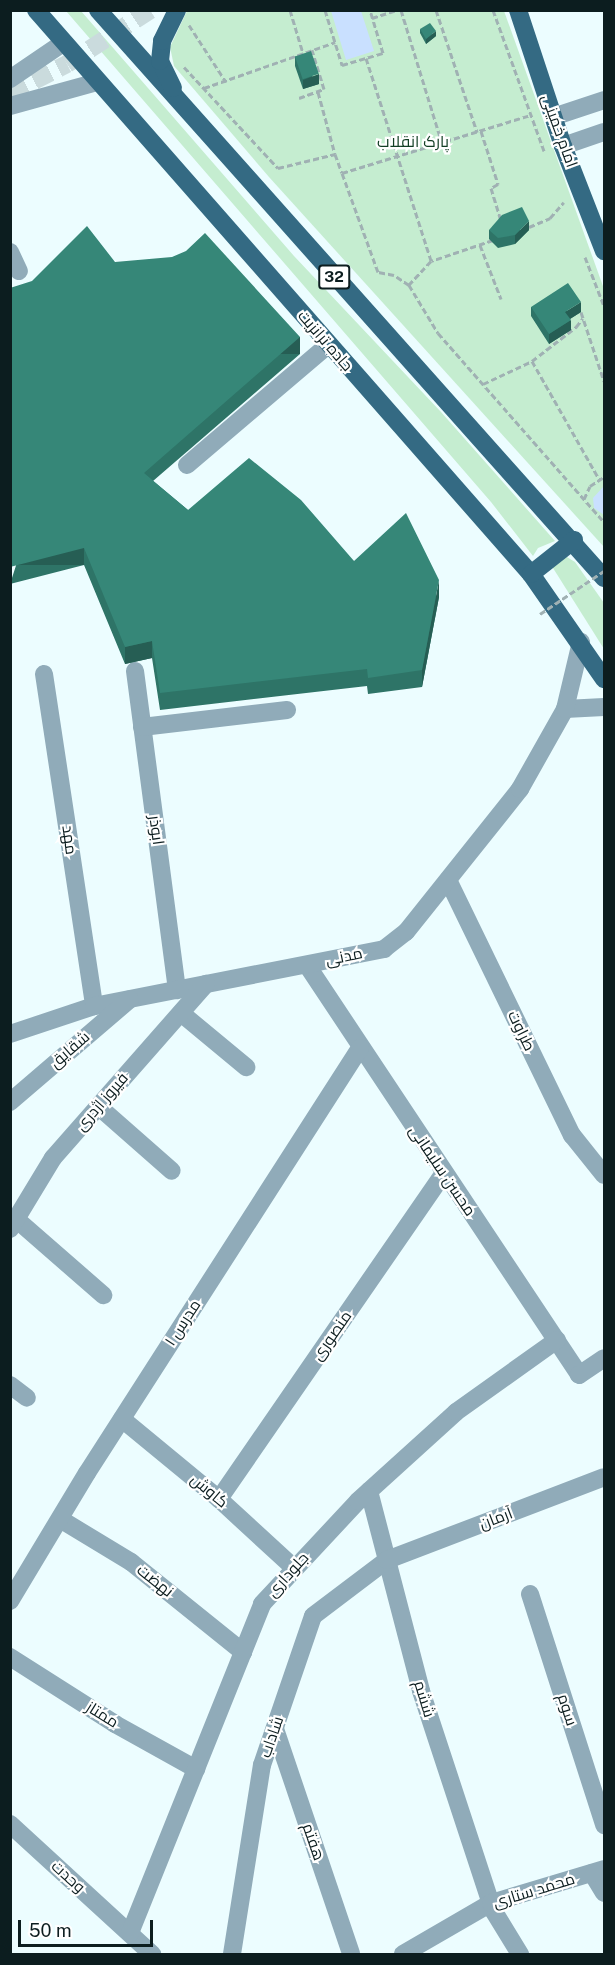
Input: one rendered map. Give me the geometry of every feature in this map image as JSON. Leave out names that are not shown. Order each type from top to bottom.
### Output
[{"type":"main road","name":"جاده ترانزیت","points":[[36,10],[531,574],[581,642],[604,679]]},
{"type":"main road","name":"32","points":[[98,10],[183,108],[574,540],[604,578]]},
{"type":"main road","name":"امام خمینی","points":[[518,10],[563,146],[604,251]]},
{"type":"main road","points":[[183,108],[160,61],[162,41],[185,17]]},
{"type":"main road","points":[[531,574],[574,540]]},
{"type":"street","points":[[10,79],[63,43]]},
{"type":"street","points":[[10,106],[97,82]]},
{"type":"street","points":[[554,117],[604,100]]},
{"type":"street","points":[[563,146],[604,132]]},
{"type":"street","points":[[10,252],[19,271]]},
{"type":"street","points":[[187,465],[328,345]]},
{"type":"street","name":"مدنی","points":[[10,1034],[94,1006],[384,949],[406,932],[520,789],[565,709],[581,642]]},
{"type":"street","name":"ابوذر","points":[[135,671],[177,990]]},
{"type":"street","name":"مهد","points":[[44,674],[94,1006]]},
{"type":"street","points":[[565,709],[604,707]]},
{"type":"street","points":[[142,727],[287,710]]},
{"type":"street","name":"طراوت","points":[[448,880],[572,1135],[604,1175]]},
{"type":"street","name":"محسن سلیمانی","points":[[307,965],[579,1376],[604,1358]]},
{"type":"street","name":"فیروز اژدری","points":[[13,1224],[53,1158],[206,984]]},
{"type":"street","name":"شقایق","points":[[10,1102],[130,999]]},
{"type":"street","points":[[181,1013],[246,1067]]},
{"type":"street","name":"مدرس ۱","points":[[10,1601],[122,1419],[360,1048]]},
{"type":"street","points":[[98,1106],[172,1172]]},
{"type":"street","name":"منصوری","points":[[219,1499],[444,1173]]},
{"type":"street","points":[[13,1224],[103,1295]]},
{"type":"street","name":"جلوداری","points":[[130,1933],[262,1604],[293,1567],[369,1491],[456,1412],[557,1340]]},
{"type":"street","points":[[10,1385],[27,1398]]},
{"type":"street","name":"کاوش","points":[[122,1419],[219,1499],[293,1567]]},
{"type":"street","name":"آرمان","points":[[387,1560],[604,1477]]},
{"type":"street","name":"ششم","points":[[369,1491],[421,1691],[491,1903],[520,1954]]},
{"type":"street","name":"نهضت","points":[[60,1519],[131,1562],[243,1652]]},
{"type":"street","name":"شاداب","points":[[232,1954],[262,1765],[313,1616],[387,1560]]},
{"type":"street","name":"سوم","points":[[530,1594],[604,1825]]},
{"type":"street","name":"ممتاز","points":[[10,1657],[115,1724],[196,1769]]},
{"type":"street","name":"هفتم","points":[[275,1729],[351,1954]]},
{"type":"street","name":"وحدت","points":[[10,1824],[152,1954]]},
{"type":"street","points":[[598,1871],[604,1893]]},
{"type":"street","name":"محمد ستاری","points":[[403,1954],[491,1903],[598,1871]]},
{"type":"path","points":[[290,10],[303,53]]},
{"type":"path","points":[[325,10],[342,65],[383,53],[370,10]]},
{"type":"path","points":[[372,18],[396,10]]},
{"type":"path","points":[[402,10],[442,143]]},
{"type":"path","points":[[436,10],[498,183],[491,188],[502,224]]},
{"type":"path","points":[[493,10],[545,155]]},
{"type":"path","points":[[185,17],[226,82]]},
{"type":"path","points":[[182,32],[185,17]]},
{"type":"path","points":[[204,88],[335,42]]},
{"type":"path","points":[[299,98],[324,89],[312,50]]},
{"type":"path","points":[[366,58],[431,261]]},
{"type":"path","points":[[180,60],[278,168],[335,154]]},
{"type":"path","points":[[318,92],[335,154],[378,272],[394,275],[409,285],[438,333],[604,522]]},
{"type":"path","points":[[342,173],[530,115]]},
{"type":"path","points":[[529,227],[550,218],[565,205],[561,195]]},
{"type":"path","points":[[409,285],[431,261],[493,240]]},
{"type":"path","points":[[480,244],[501,299]]},
{"type":"path","points":[[581,312],[604,381]]},
{"type":"path","points":[[483,384],[532,361],[576,327],[583,318]]},
{"type":"path","points":[[532,361],[599,479]]},
{"type":"path","points":[[584,499],[590,486],[604,477]]},
{"type":"path","points":[[540,614],[604,571]]},
{"type":"green space","points":[[66,11],[81,11],[294,256],[441,412],[555,541],[538,548],[533,556],[491,502]]},
{"type":"green space","name":"پارک انقلاب","points":[[187,11],[504,11],[604,289],[604,547],[269,177],[174,66],[170,47]]},
{"type":"green space","points":[[562,554],[575,562],[604,603],[604,649],[553,568],[552,562]]},
{"type":"water","points":[[331,11],[361,11],[374,51],[346,60]]},
{"type":"water","points":[[604,486],[604,515],[594,508],[593,498]]},
{"type":"building","points":[[430,23],[436,31],[426,39],[420,29]]},
{"type":"building","points":[[311,51],[319,74],[303,79],[295,57]]},
{"type":"building","points":[[522,207],[529,221],[515,235],[498,238],[489,230],[502,215]]},
{"type":"building","points":[[87,226],[115,262],[172,257],[186,251],[205,233],[300,337],[144,473],[188,510],[249,458],[301,500],[354,561],[406,513],[439,580],[422,670],[368,678],[367,669],[160,693],[152,641],[125,647],[84,548],[10,567],[10,288],[32,281]]},
{"type":"building","points":[[568,283],[581,302],[565,312],[571,320],[549,334],[531,307]]},
{"type":"tunnel","points":[[10,93],[67,64],[150,10]]}]
